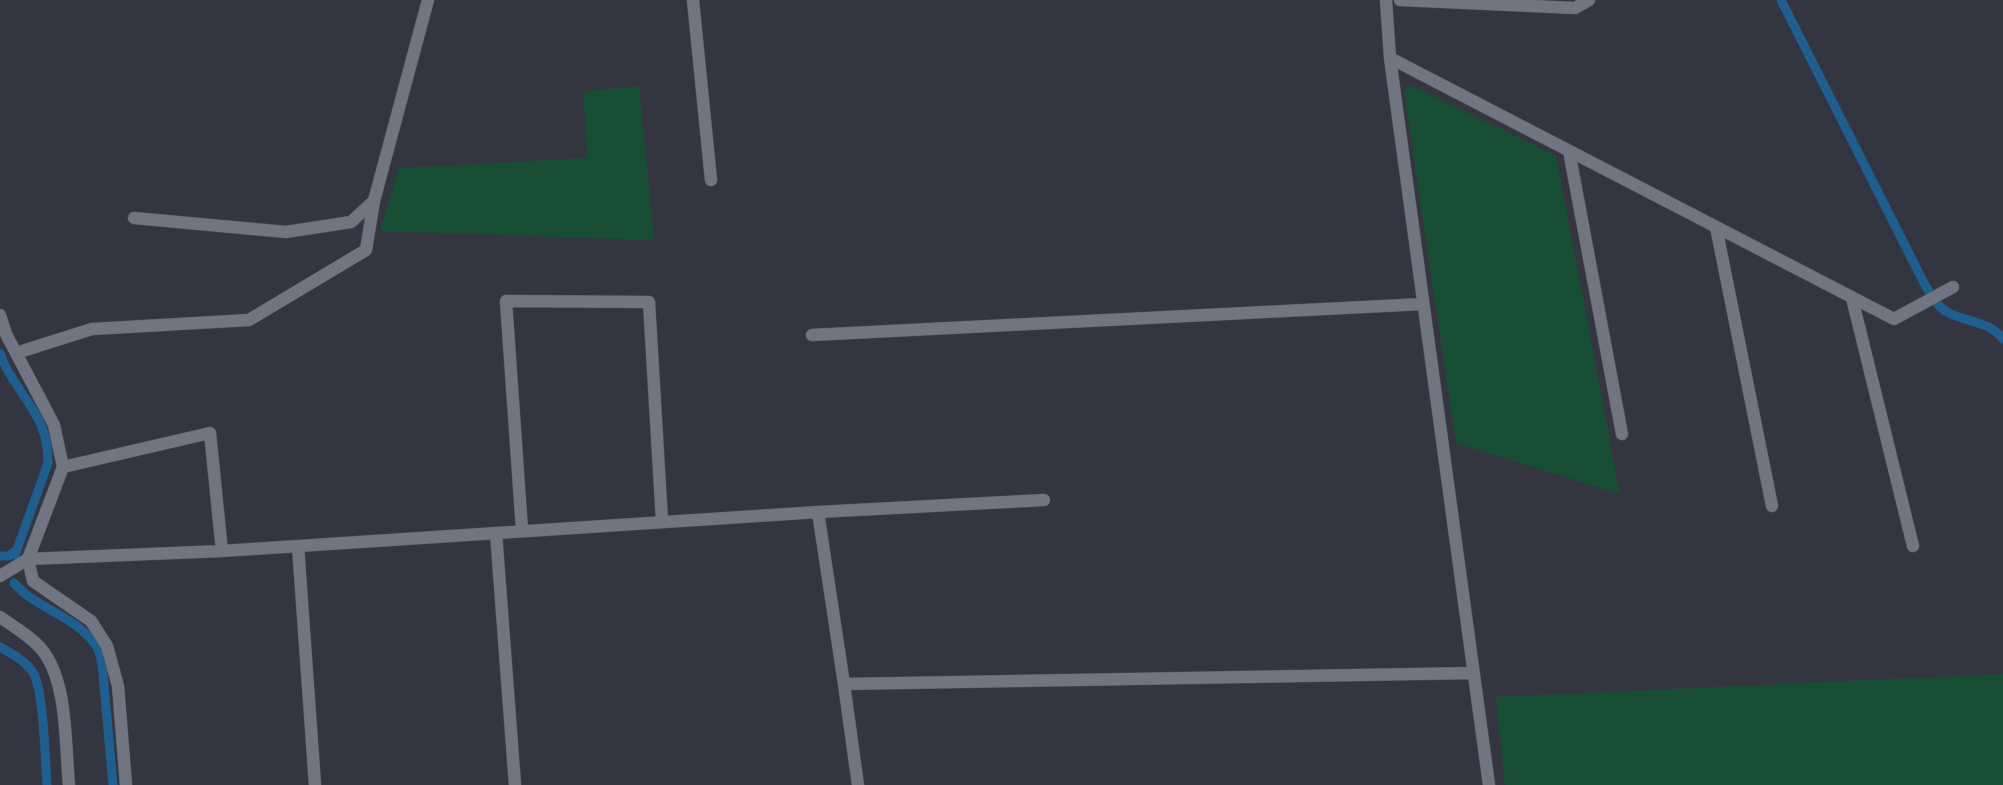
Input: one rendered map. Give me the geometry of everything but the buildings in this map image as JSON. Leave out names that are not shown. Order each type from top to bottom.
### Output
[{"type":"street","points":[[16,353],[92,329],[249,320],[366,250],[374,201],[428,0]]},
{"type":"street","points":[[692,0],[712,180]]},
{"type":"street","points":[[1386,0],[1390,58],[1472,673],[1489,785]]},
{"type":"street","points":[[1400,0],[1575,8],[1589,0]]},
{"type":"street","points":[[1390,58],[1894,319],[1952,287]]},
{"type":"street","points":[[1569,151],[1622,434]]},
{"type":"street","points":[[134,218],[286,232],[350,222],[374,201]]},
{"type":"street","points":[[1716,227],[1772,506]]},
{"type":"street","points":[[1852,298],[1913,546]]},
{"type":"street","points":[[522,530],[506,301],[649,302],[662,522]]},
{"type":"street","points":[[812,335],[1423,304]]},
{"type":"street","points":[[0,315],[6,334],[54,425],[63,467],[28,559],[33,580],[91,621],[106,646],[118,686],[126,785]]},
{"type":"street","points":[[63,467],[210,433],[222,551]]},
{"type":"street","points":[[0,576],[28,559],[222,551],[522,530],[1044,500]]},
{"type":"street","points":[[818,512],[858,785]]},
{"type":"street","points":[[496,533],[514,785]]},
{"type":"street","points":[[298,546],[315,785]]},
{"type":"street","points":[[0,617],[22,632],[43,651],[55,672],[61,693],[69,785]]},
{"type":"street","points":[[844,684],[1472,673]]},
{"type":"green space","points":[[639,86],[654,240],[380,231],[399,168],[588,158],[583,92]]},
{"type":"green space","points":[[1413,86],[1556,156],[1620,494],[1456,443],[1404,91]]},
{"type":"green space","points":[[2003,674],[2003,785],[1505,785],[1496,697]]},
{"type":"waterway","points":[[1781,0],[1925,285],[1938,304],[1945,311],[1992,329],[2003,339]]},
{"type":"waterway","points":[[0,353],[8,371],[42,426],[47,449],[48,463],[15,555]]},
{"type":"waterway","points":[[0,556],[9,556],[15,551]]},
{"type":"waterway","points":[[14,583],[33,600],[78,627],[88,636],[100,654],[113,785]]},
{"type":"waterway","points":[[0,647],[25,663],[32,671],[36,680],[39,692],[45,743],[47,785]]}]
